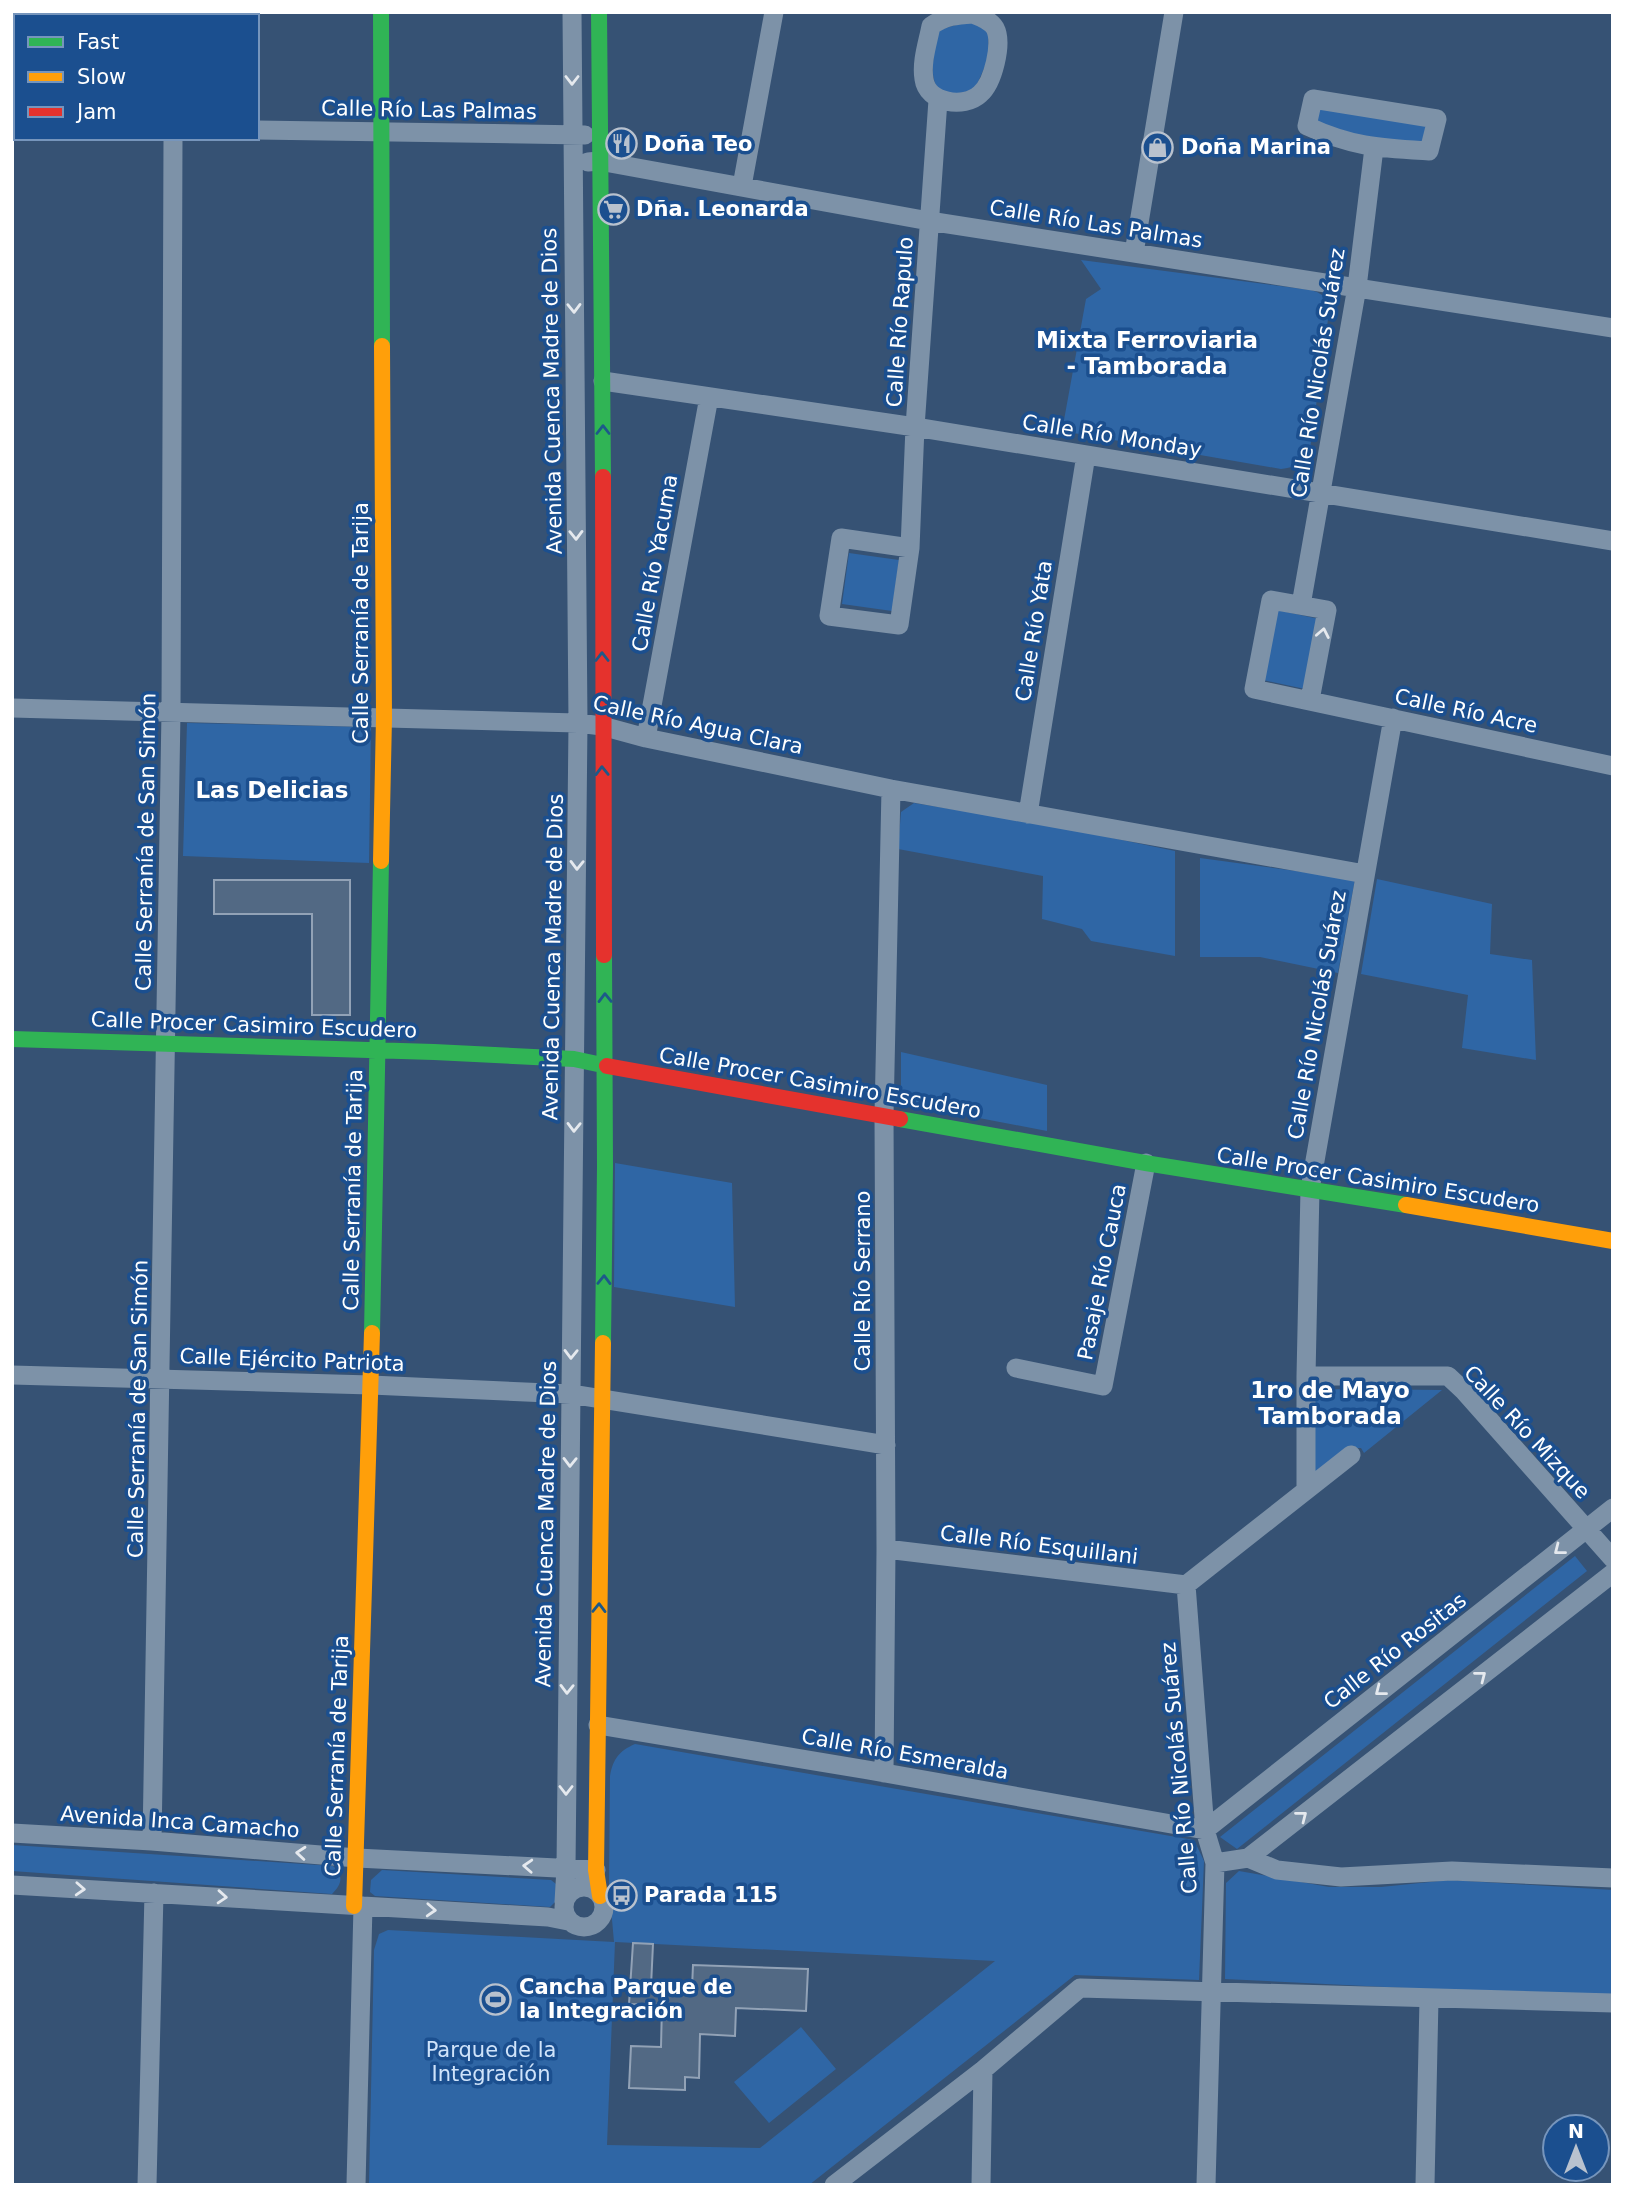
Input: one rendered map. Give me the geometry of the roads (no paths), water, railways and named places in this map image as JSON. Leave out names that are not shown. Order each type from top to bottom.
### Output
[{"type":"street","name":"Calle Serranía de Tarija","points":[[356,2185],[357,1858],[379,1049],[384,718],[381,12]]},
{"type":"street","name":"Avenida Cuenca Madre de Dios","points":[[566,1911],[578,723],[572,12]]},
{"type":"street","points":[[599,12],[605,1066],[596,1870],[603,1913],[596,1923],[585,1928],[573,1924],[566,1911],[566,1896],[577,1888],[590,1888],[600,1896]]},
{"type":"street","points":[[742,186],[774,12]]},
{"type":"street","points":[[1134,253],[1174,12]]},
{"type":"street","name":"Calle Río Rapulo","points":[[973,14],[987,20],[995,29],[998,42],[996,59],[987,85],[980,95],[963,102],[938,100],[929,92],[924,82],[931,26],[954,15],[973,14]]},
{"type":"street","points":[[1313,99],[1437,119],[1429,151],[1374,148],[1336,139],[1307,127],[1313,99]]},
{"type":"street","name":"Calle Río Rapulo","points":[[910,548],[841,538],[830,616],[899,625],[910,548],[915,428],[938,100]]},
{"type":"street","name":"Calle Río Las Palmas","points":[[259,130],[600,136]]},
{"type":"street","name":"Calle Serranía de San Simón","points":[[152,1841],[167,1042],[173,140]]},
{"type":"street","name":"Calle Río Nicolás Suárez","points":[[1301,605],[1357,287],[1374,148]]},
{"type":"street","name":"Calle Río Las Palmas","points":[[572,162],[599,161],[929,221],[1613,328]]},
{"type":"street","name":"Calle Río Monday","points":[[603,381],[1086,455],[1613,541]]},
{"type":"street","name":"Calle Río Yacuma","points":[[646,738],[709,397]]},
{"type":"street","name":"Calle Río Yata","points":[[1028,814],[1086,455]]},
{"type":"street","points":[[1271,600],[1327,610],[1310,700],[1254,689],[1271,600]]},
{"type":"street","name":"Calle Río Acre","points":[[1310,700],[1613,766]]},
{"type":"street","name":"Calle Río Agua Clara","points":[[12,708],[578,723],[891,789],[1365,874]]},
{"type":"street","name":"Calle Río Nicolás Suárez","points":[[1306,1489],[1310,1189],[1393,718]]},
{"type":"street","name":"Calle Río Serrano","points":[[884,1773],[884,1115],[891,789]]},
{"type":"street","name":"Calle Procer Casimiro Escudero","points":[[12,1040],[379,1049],[574,1059],[1146,1163],[1613,1241]]},
{"type":"street","name":"Pasaje Río Cauca","points":[[1016,1368],[1103,1386],[1146,1163]]},
{"type":"street","name":"Calle Ejército Patriota","points":[[12,1375],[371,1385],[571,1394],[601,1398]]},
{"type":"street","name":"Calle Río Mizque","points":[[1306,1376],[1448,1376],[1613,1559]]},
{"type":"street","points":[[601,1398],[886,1446]]},
{"type":"street","points":[[1186,1585],[1350,1455]]},
{"type":"street","name":"Calle Río Rositas","points":[[1205,1830],[1613,1508]]},
{"type":"street","name":"Calle Río Esquillani","points":[[886,1549],[1186,1585]]},
{"type":"street","points":[[1214,1863],[1248,1858],[1613,1573]]},
{"type":"street","name":"Calle Río Nicolás Suárez","points":[[1186,1585],[1205,1830],[1214,1863],[1206,2185]]},
{"type":"street","name":"Calle Río Esmeralda","points":[[598,1725],[1205,1830]]},
{"type":"street","name":"Avenida Inca Camacho","points":[[12,1833],[152,1841],[357,1858],[596,1870]]},
{"type":"street","points":[[1248,1858],[1277,1870],[1341,1877],[1452,1871],[1613,1878]]},
{"type":"street","points":[[12,1885],[548,1917],[566,1911]]},
{"type":"street","points":[[147,2185],[154,1893]]},
{"type":"street","points":[[834,2185],[983,2070],[1080,1988],[1613,2003]]},
{"type":"street","points":[[1424,2185],[1429,1999]]},
{"type":"street","points":[[981,2185],[983,2070]]},
{"type":"place","name":"Doña Teo","points":[[621,144]]},
{"type":"place","name":"Doña Marina","points":[[1158,147]]},
{"type":"place","name":"Dña. Leonarda","points":[[613,209]]},
{"type":"place","name":"Parada 115","points":[[621,1895]]},
{"type":"place","name":"Cancha Parque de la Integración","points":[[496,1999]]},
{"type":"district","name":"Mixta Ferroviaria - Tamborada","points":[[1147,353]]},
{"type":"district","name":"Las Delicias","points":[[272,790]]},
{"type":"district","name":"1ro de Mayo Tamborada","points":[[1330,1403]]},
{"type":"park label","name":"Parque de la Integración","points":[[491,2062]]}]
